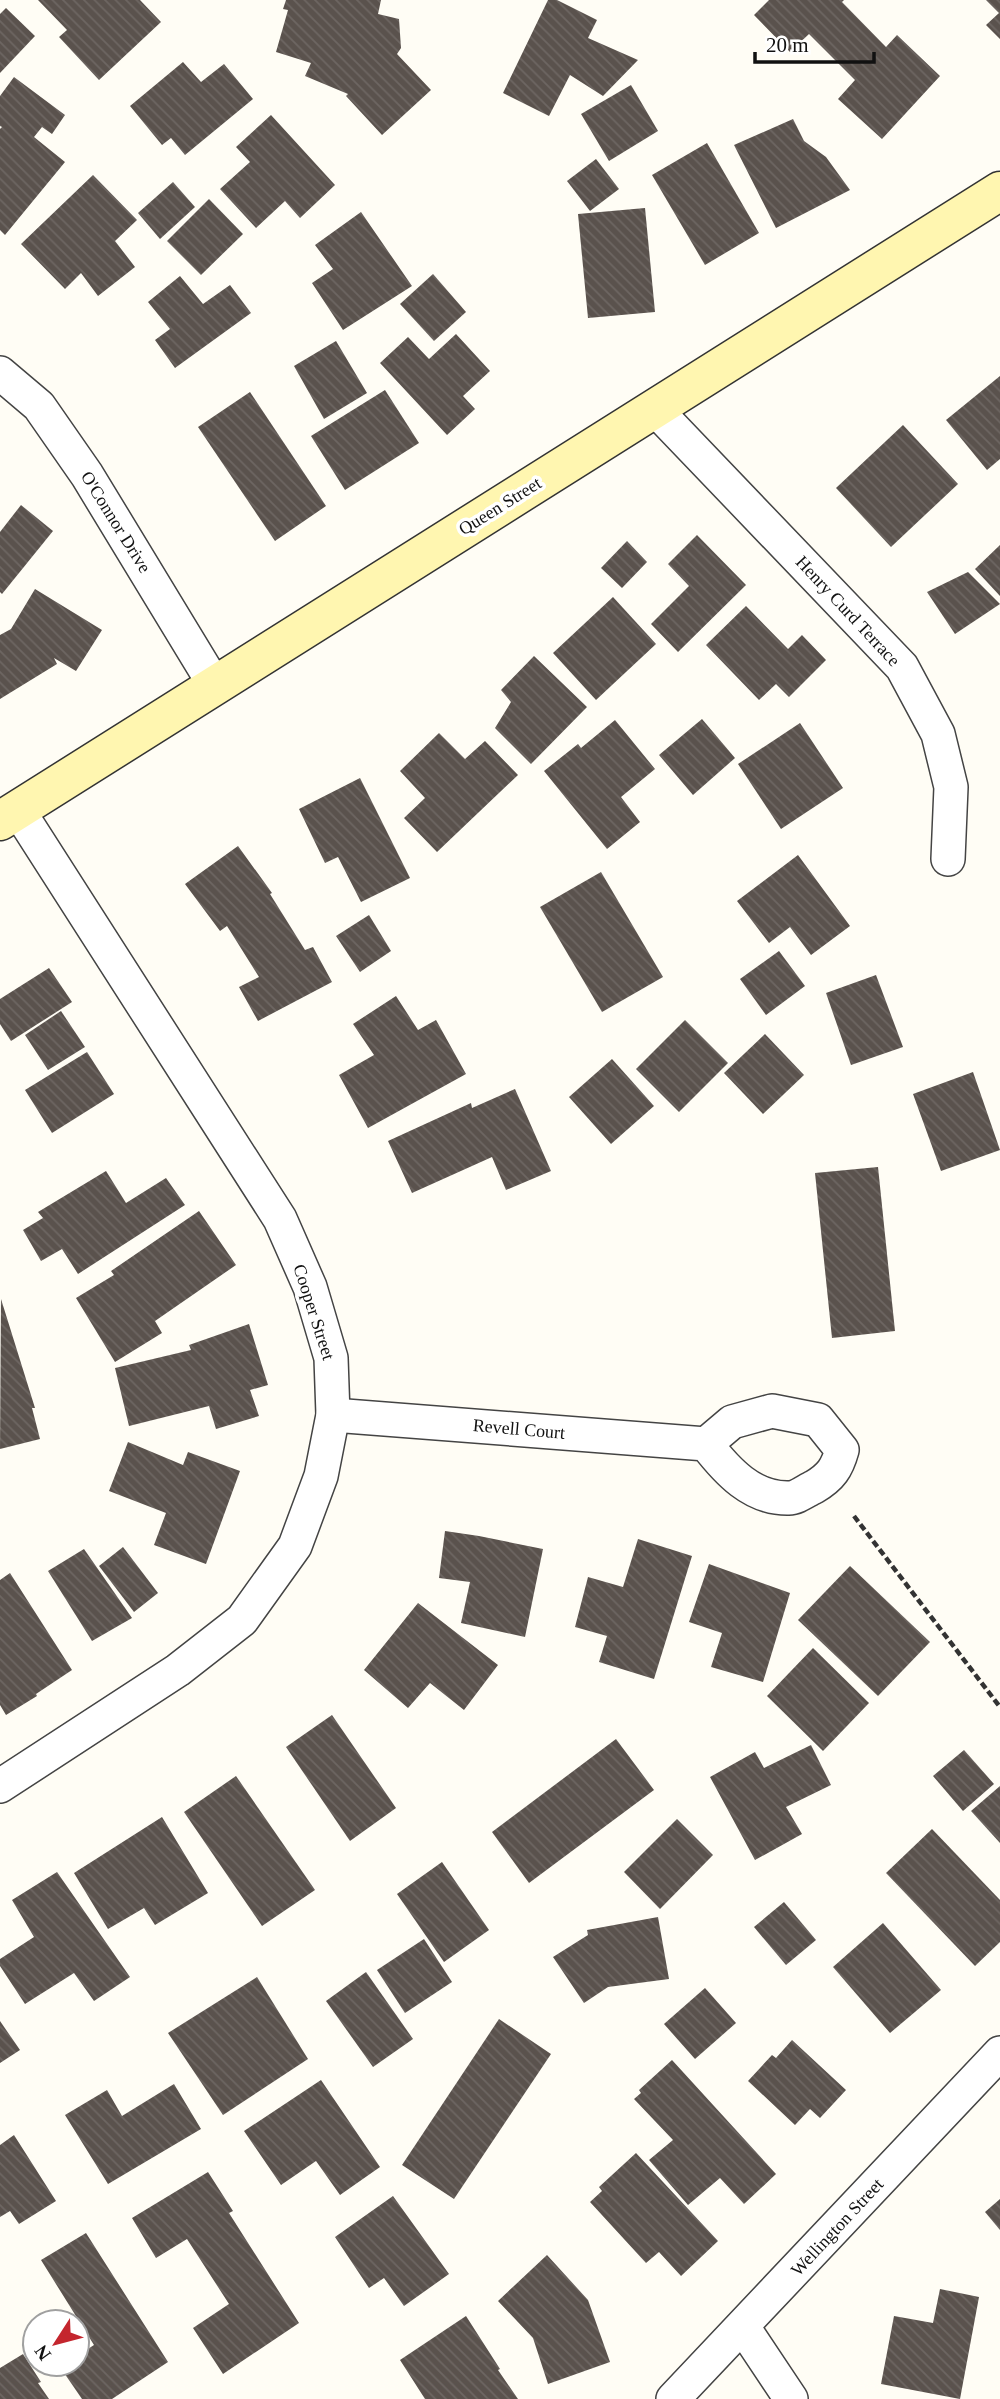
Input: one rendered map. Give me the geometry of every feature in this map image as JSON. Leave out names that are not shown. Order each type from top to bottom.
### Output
[{"type":"street","name":"Queen Street","points":[[9,816],[214,684],[1000,191]]},
{"type":"street","name":"O'Connor Drive","points":[[0,373],[39,405],[80,465],[214,684]]},
{"type":"street","name":"Henry Curd Terrace","points":[[655,409],[902,667],[938,734],[951,788],[948,859]]},
{"type":"street","name":"Cooper Street","points":[[0,1786],[178,1670],[242,1619],[295,1546],[321,1476],[333,1415],[331,1358],[310,1287],[280,1219],[9,816]]},
{"type":"street","name":"Revell Court","points":[[333,1415],[706,1444]]},
{"type":"street","name":"Wellington Street","points":[[673,2399],[1000,2053]]},
{"type":"street","points":[[743,2327],[791,2399]]},
{"type":"path","points":[[854,1516],[1000,1707]]},
{"type":"building","points":[[38,0],[140,0],[161,22],[99,80],[59,37],[67,30]]},
{"type":"building","points":[[286,0],[381,0],[378,14],[399,19],[401,48],[397,54],[431,90],[382,135],[346,96],[348,94],[305,76],[311,63],[276,52],[288,10],[283,9]]},
{"type":"building","points":[[548,0],[557,0],[597,20],[588,38],[638,60],[603,96],[570,75],[549,116],[503,93]]},
{"type":"building","points":[[769,0],[844,0],[842,2],[886,47],[897,35],[940,76],[882,139],[838,99],[855,80],[809,34],[790,52],[754,15]]},
{"type":"building","points":[[986,0],[1000,0],[1000,39],[986,25],[999,13]]},
{"type":"building","points":[[6,8],[35,36],[0,73],[0,14]]},
{"type":"building","points":[[183,62],[201,82],[224,64],[253,99],[185,155],[171,138],[162,145],[130,106]]},
{"type":"building","points":[[14,77],[65,115],[52,134],[42,127],[34,137],[65,162],[5,235],[0,230],[0,96]]},
{"type":"building","points":[[631,85],[658,131],[609,161],[581,114]]},
{"type":"building","points":[[271,115],[335,185],[300,218],[285,201],[256,228],[220,189],[250,162],[236,147]]},
{"type":"building","points":[[793,119],[804,141],[826,157],[850,190],[776,228],[734,145]]},
{"type":"building","points":[[707,143],[759,233],[705,265],[652,175]]},
{"type":"building","points":[[596,159],[619,189],[590,211],[567,181]]},
{"type":"building","points":[[93,175],[137,220],[115,241],[135,267],[98,296],[81,273],[65,289],[21,244]]},
{"type":"building","points":[[173,182],[195,207],[160,239],[138,213]]},
{"type":"building","points":[[209,199],[243,234],[201,275],[167,241]]},
{"type":"building","points":[[645,208],[655,312],[588,318],[578,214]]},
{"type":"building","points":[[361,212],[412,286],[343,330],[312,283],[333,269],[315,245]]},
{"type":"building","points":[[433,274],[466,312],[434,341],[400,304]]},
{"type":"building","points":[[180,276],[203,304],[230,285],[251,313],[175,368],[155,340],[170,329],[148,302]]},
{"type":"building","points":[[456,334],[490,371],[463,396],[475,409],[447,435],[380,363],[408,337],[429,359]]},
{"type":"building","points":[[336,341],[367,393],[324,419],[294,366]]},
{"type":"building","points":[[1000,376],[1000,459],[987,470],[946,420]]},
{"type":"building","points":[[385,390],[419,443],[345,490],[311,436]]},
{"type":"building","points":[[250,392],[326,506],[275,541],[198,427]]},
{"type":"building","points":[[903,425],[958,484],[891,547],[836,488]]},
{"type":"building","points":[[21,505],[53,531],[2,594],[0,532]]},
{"type":"building","points":[[697,535],[746,585],[678,652],[651,624],[689,586],[668,564]]},
{"type":"building","points":[[627,541],[647,562],[622,588],[601,568]]},
{"type":"building","points":[[1000,545],[1000,596],[975,569]]},
{"type":"building","points":[[968,572],[1000,604],[955,634],[927,592]]},
{"type":"building","points":[[35,589],[102,630],[76,671],[54,658],[57,664],[0,699],[0,635],[11,629]]},
{"type":"building","points":[[613,597],[656,644],[596,700],[553,653]]},
{"type":"building","points":[[746,606],[788,649],[802,635],[826,660],[789,697],[776,684],[759,700],[706,645]]},
{"type":"building","points":[[534,656],[587,707],[531,764],[495,728],[511,702],[501,690]]},
{"type":"building","points":[[702,719],[735,758],[693,795],[659,755]]},
{"type":"building","points":[[615,720],[655,769],[621,797],[640,822],[607,849],[544,771],[578,744],[581,748]]},
{"type":"building","points":[[800,723],[843,788],[781,829],[738,764]]},
{"type":"building","points":[[439,733],[465,759],[485,741],[518,775],[437,852],[404,818],[425,798],[400,771]]},
{"type":"building","points":[[360,778],[410,878],[361,902],[338,857],[325,863],[299,809]]},
{"type":"building","points":[[238,846],[272,893],[270,894],[305,950],[313,947],[332,982],[258,1021],[239,987],[259,977],[227,926],[220,931],[185,884]]},
{"type":"building","points":[[798,855],[850,926],[811,955],[790,927],[769,943],[737,901]]},
{"type":"building","points":[[601,872],[663,977],[602,1012],[540,907]]},
{"type":"building","points":[[369,915],[391,951],[360,972],[336,936]]},
{"type":"building","points":[[779,951],[805,986],[766,1015],[740,979]]},
{"type":"building","points":[[49,968],[72,1002],[11,1041],[0,1024],[0,999]]},
{"type":"building","points":[[876,975],[903,1047],[851,1065],[826,993]]},
{"type":"building","points":[[396,996],[418,1030],[436,1020],[466,1074],[368,1128],[339,1075],[374,1055],[353,1024]]},
{"type":"building","points":[[61,1011],[85,1047],[48,1070],[25,1035]]},
{"type":"building","points":[[685,1020],[728,1063],[679,1112],[636,1069]]},
{"type":"building","points":[[765,1034],[804,1075],[763,1114],[724,1073]]},
{"type":"building","points":[[87,1052],[114,1094],[52,1133],[25,1090]]},
{"type":"building","points":[[612,1059],[654,1106],[611,1144],[569,1097]]},
{"type":"building","points":[[973,1072],[1000,1150],[941,1171],[913,1094]]},
{"type":"building","points":[[515,1089],[551,1171],[506,1190],[492,1157],[412,1193],[388,1141],[471,1103],[472,1108]]},
{"type":"building","points":[[878,1167],[895,1331],[832,1338],[815,1173]]},
{"type":"building","points":[[106,1171],[126,1203],[166,1178],[185,1205],[78,1274],[62,1249],[41,1261],[23,1230],[43,1218],[38,1212]]},
{"type":"building","points":[[199,1211],[236,1265],[155,1321],[162,1333],[115,1362],[76,1298],[114,1275],[111,1271]]},
{"type":"building","points":[[1,1299],[35,1408],[32,1408],[40,1439],[0,1449]]},
{"type":"building","points":[[249,1324],[268,1385],[250,1390],[259,1416],[216,1429],[209,1406],[129,1426],[115,1368],[191,1350],[189,1345]]},
{"type":"building","points":[[128,1442],[183,1465],[188,1452],[240,1471],[206,1564],[154,1545],[166,1513],[109,1491]]},
{"type":"building","points":[[445,1531],[543,1549],[525,1637],[461,1623],[470,1582],[439,1578]]},
{"type":"building","points":[[638,1539],[692,1556],[654,1679],[599,1662],[607,1636],[575,1627],[588,1577],[623,1587]]},
{"type":"building","points":[[123,1547],[158,1593],[134,1612],[99,1566]]},
{"type":"building","points":[[84,1549],[132,1618],[92,1641],[48,1571]]},
{"type":"building","points":[[709,1564],[790,1593],[763,1682],[711,1667],[722,1633],[689,1622]]},
{"type":"building","points":[[850,1566],[930,1642],[878,1696],[798,1620]]},
{"type":"building","points":[[10,1573],[72,1670],[6,1715],[0,1705],[0,1580]]},
{"type":"building","points":[[418,1603],[498,1665],[464,1710],[430,1683],[408,1708],[364,1670]]},
{"type":"building","points":[[813,1648],[869,1703],[823,1751],[767,1696]]},
{"type":"building","points":[[332,1715],[396,1808],[350,1841],[286,1747]]},
{"type":"building","points":[[616,1739],[654,1790],[529,1883],[492,1832]]},
{"type":"building","points":[[811,1745],[831,1785],[786,1807],[802,1834],[755,1860],[710,1777],[755,1752],[764,1768]]},
{"type":"building","points":[[964,1750],[994,1784],[963,1811],[933,1776]]},
{"type":"building","points":[[236,1776],[315,1890],[262,1926],[184,1812]]},
{"type":"building","points":[[1000,1786],[1000,1843],[971,1811]]},
{"type":"building","points":[[162,1817],[208,1893],[155,1925],[144,1908],[108,1929],[74,1873]]},
{"type":"building","points":[[677,1819],[713,1855],[660,1909],[624,1872]]},
{"type":"building","points":[[932,1829],[1000,1900],[1000,1942],[975,1966],[886,1873]]},
{"type":"building","points":[[442,1862],[489,1930],[444,1962],[397,1894]]},
{"type":"building","points":[[57,1872],[130,1977],[94,2001],[74,1973],[25,2004],[0,1966],[0,1959],[34,1937],[12,1900]]},
{"type":"building","points":[[784,1902],[816,1940],[786,1965],[754,1927]]},
{"type":"building","points":[[658,1917],[669,1979],[608,1987],[584,2003],[553,1957],[588,1935],[587,1930]]},
{"type":"building","points":[[883,1923],[941,1990],[890,2033],[833,1967]]},
{"type":"building","points":[[424,1939],[452,1982],[405,2013],[377,1970]]},
{"type":"building","points":[[366,1972],[413,2039],[373,2067],[326,2001]]},
{"type":"building","points":[[257,1977],[308,2059],[223,2115],[168,2033]]},
{"type":"building","points":[[705,1988],[736,2023],[695,2059],[664,2024]]},
{"type":"building","points":[[499,2019],[551,2054],[454,2199],[402,2165]]},
{"type":"building","points":[[0,2021],[20,2050],[0,2063]]},
{"type":"building","points":[[792,2040],[846,2090],[820,2118],[810,2109],[795,2125],[748,2081],[772,2055],[776,2058]]},
{"type":"building","points":[[672,2060],[776,2174],[744,2204],[720,2178],[688,2205],[649,2160],[673,2140],[634,2099],[641,2093],[639,2090]]},
{"type":"building","points":[[321,2080],[380,2167],[340,2195],[316,2161],[281,2185],[244,2131]]},
{"type":"building","points":[[174,2084],[201,2129],[108,2184],[65,2115],[107,2090],[122,2116]]},
{"type":"building","points":[[14,2135],[56,2201],[19,2224],[10,2211],[0,2217],[0,2145]]},
{"type":"building","points":[[636,2153],[718,2241],[681,2276],[659,2252],[646,2263],[590,2202],[602,2191],[599,2187]]},
{"type":"building","points":[[208,2172],[233,2211],[229,2213],[299,2323],[223,2374],[193,2328],[229,2304],[187,2239],[156,2258],[132,2218]]},
{"type":"building","points":[[393,2196],[449,2274],[404,2306],[384,2278],[369,2288],[335,2237]]},
{"type":"building","points":[[1000,2199],[1000,2230],[985,2212]]},
{"type":"building","points":[[86,2233],[168,2362],[112,2399],[82,2399],[68,2378],[91,2378],[91,2347],[94,2345],[91,2340],[91,2308],[71,2308],[41,2260]]},
{"type":"building","points":[[547,2255],[588,2300],[610,2362],[548,2384],[533,2338],[498,2301]]},
{"type":"building","points":[[940,2289],[979,2297],[960,2399],[881,2384],[894,2316],[933,2323]]},
{"type":"building","points":[[466,2316],[518,2399],[425,2399],[400,2360]]},
{"type":"building","points":[[21,2355],[21,2378],[38,2378],[41,2382],[38,2383],[49,2399],[0,2399],[0,2368]]}]
